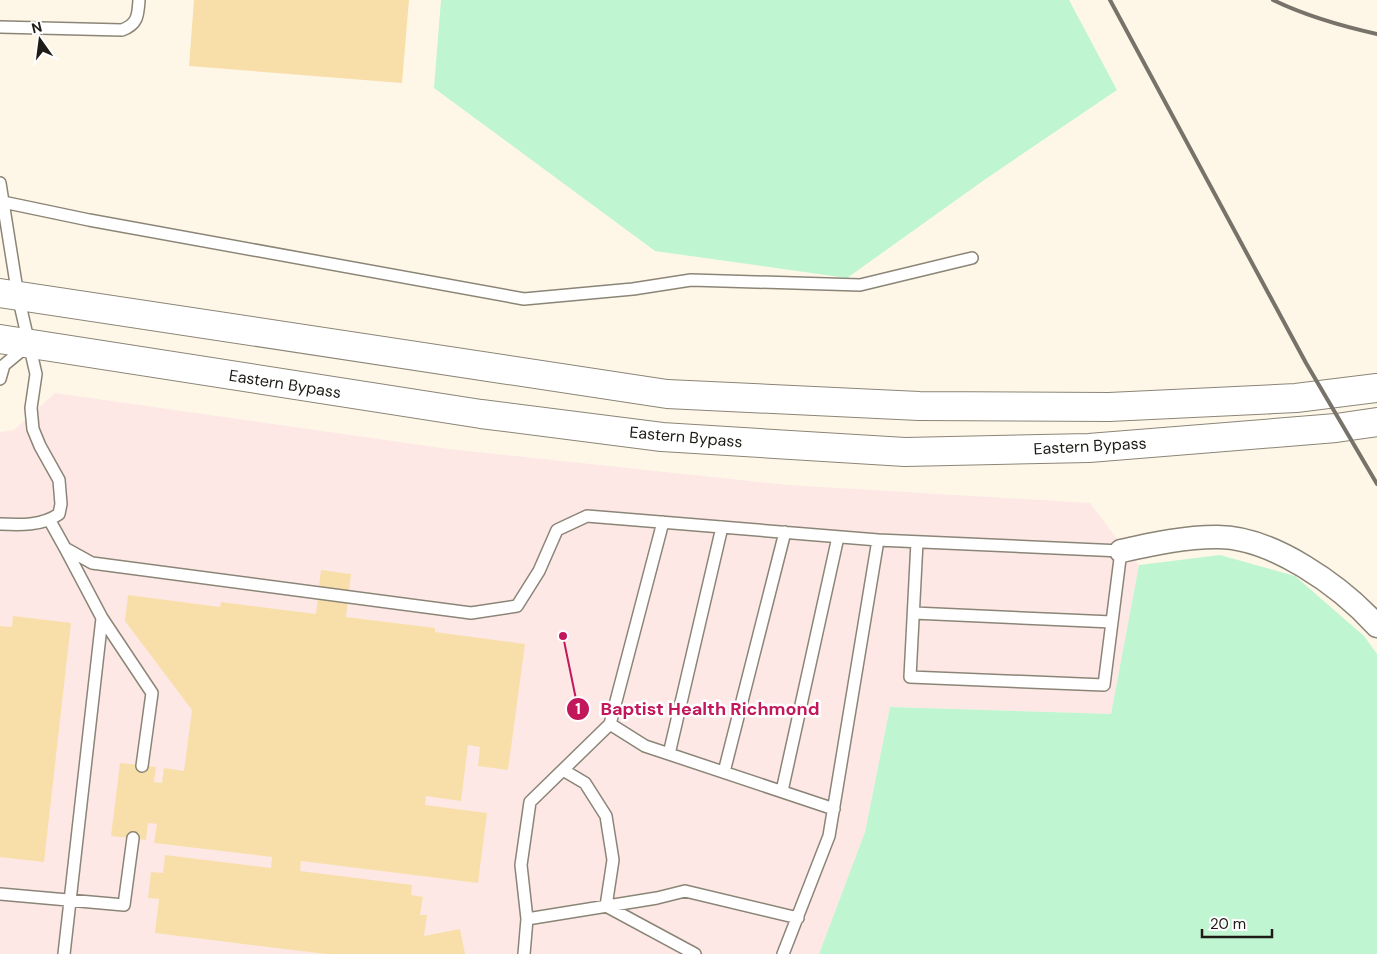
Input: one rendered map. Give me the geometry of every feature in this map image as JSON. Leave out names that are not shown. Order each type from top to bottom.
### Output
[{"type":"main road","points":[[9,294],[667,394],[919,406],[1108,407],[1296,398],[1377,388]]},
{"type":"main road","name":"Eastern Bypass","points":[[0,339],[481,414],[652,436],[905,452],[1089,448],[1336,428],[1377,422]]},
{"type":"street","points":[[1121,551],[1186,538],[1218,537],[1246,540],[1270,548],[1296,562],[1349,599],[1377,626]]},
{"type":"lane","points":[[0,27],[122,30],[130,27],[136,20],[139,0]]},
{"type":"lane","points":[[0,183],[9,294],[30,344],[36,374],[31,408],[33,429],[59,480],[62,504],[59,514],[50,520],[21,525],[0,524]]},
{"type":"lane","points":[[3,202],[99,222],[524,299],[633,289],[691,280],[860,285],[972,258]]},
{"type":"lane","points":[[0,379],[4,365],[30,344]]},
{"type":"lane","points":[[65,548],[92,563],[471,612],[517,606],[539,571],[558,530],[587,516],[878,540],[1121,551],[1104,685],[910,677],[918,542]]},
{"type":"lane","points":[[50,520],[102,618],[152,693],[142,766]]},
{"type":"lane","points":[[524,954],[527,919],[521,865],[530,802],[610,724],[663,522]]},
{"type":"lane","points":[[669,754],[722,527]]},
{"type":"lane","points":[[724,772],[785,532]]},
{"type":"lane","points":[[782,791],[838,537]]},
{"type":"lane","points":[[783,954],[830,836],[878,540]]},
{"type":"lane","points":[[914,613],[1112,622]]},
{"type":"lane","points":[[64,954],[102,618]]},
{"type":"lane","points":[[610,724],[644,746],[834,809]]},
{"type":"lane","points":[[563,770],[585,783],[606,816],[613,860],[606,906]]},
{"type":"lane","points":[[0,894],[124,905],[133,838]]},
{"type":"lane","points":[[527,919],[657,898],[685,891],[798,918]]},
{"type":"lane","points":[[606,906],[695,954]]},
{"type":"shaded area","points":[[55,393],[449,449],[788,485],[1090,503],[1139,565],[1111,714],[890,707],[865,832],[819,954],[0,954],[0,432],[14,430]]},
{"type":"green space","points":[[441,0],[1069,0],[1117,90],[987,178],[847,278],[655,251],[434,88]]},
{"type":"green space","points":[[1220,555],[1295,576],[1364,636],[1377,654],[1377,954],[819,954],[865,832],[890,707],[1111,714],[1139,565]]},
{"type":"building","points":[[194,0],[409,0],[402,83],[189,66]]},
{"type":"building","points":[[321,570],[351,574],[346,617],[435,628],[435,632],[525,644],[508,770],[478,766],[480,747],[468,745],[461,801],[426,796],[425,805],[487,813],[478,883],[301,861],[300,871],[412,885],[411,895],[423,897],[420,915],[427,915],[424,936],[460,929],[465,954],[326,954],[155,933],[159,899],[148,898],[151,872],[163,873],[165,855],[271,868],[272,857],[154,843],[157,824],[148,823],[146,840],[111,836],[120,763],[156,767],[154,782],[162,783],[164,768],[184,771],[192,710],[125,621],[128,595],[220,607],[221,602],[316,614]]},
{"type":"building","points":[[13,616],[71,623],[44,862],[0,857],[0,626],[12,627]]},
{"type":"railway","points":[[1110,0],[1306,363],[1377,484]]},
{"type":"railway","points":[[1273,0],[1324,20],[1377,34]]},
{"type":"place","name":"Baptist Health Richmond","points":[[563,636]]}]
